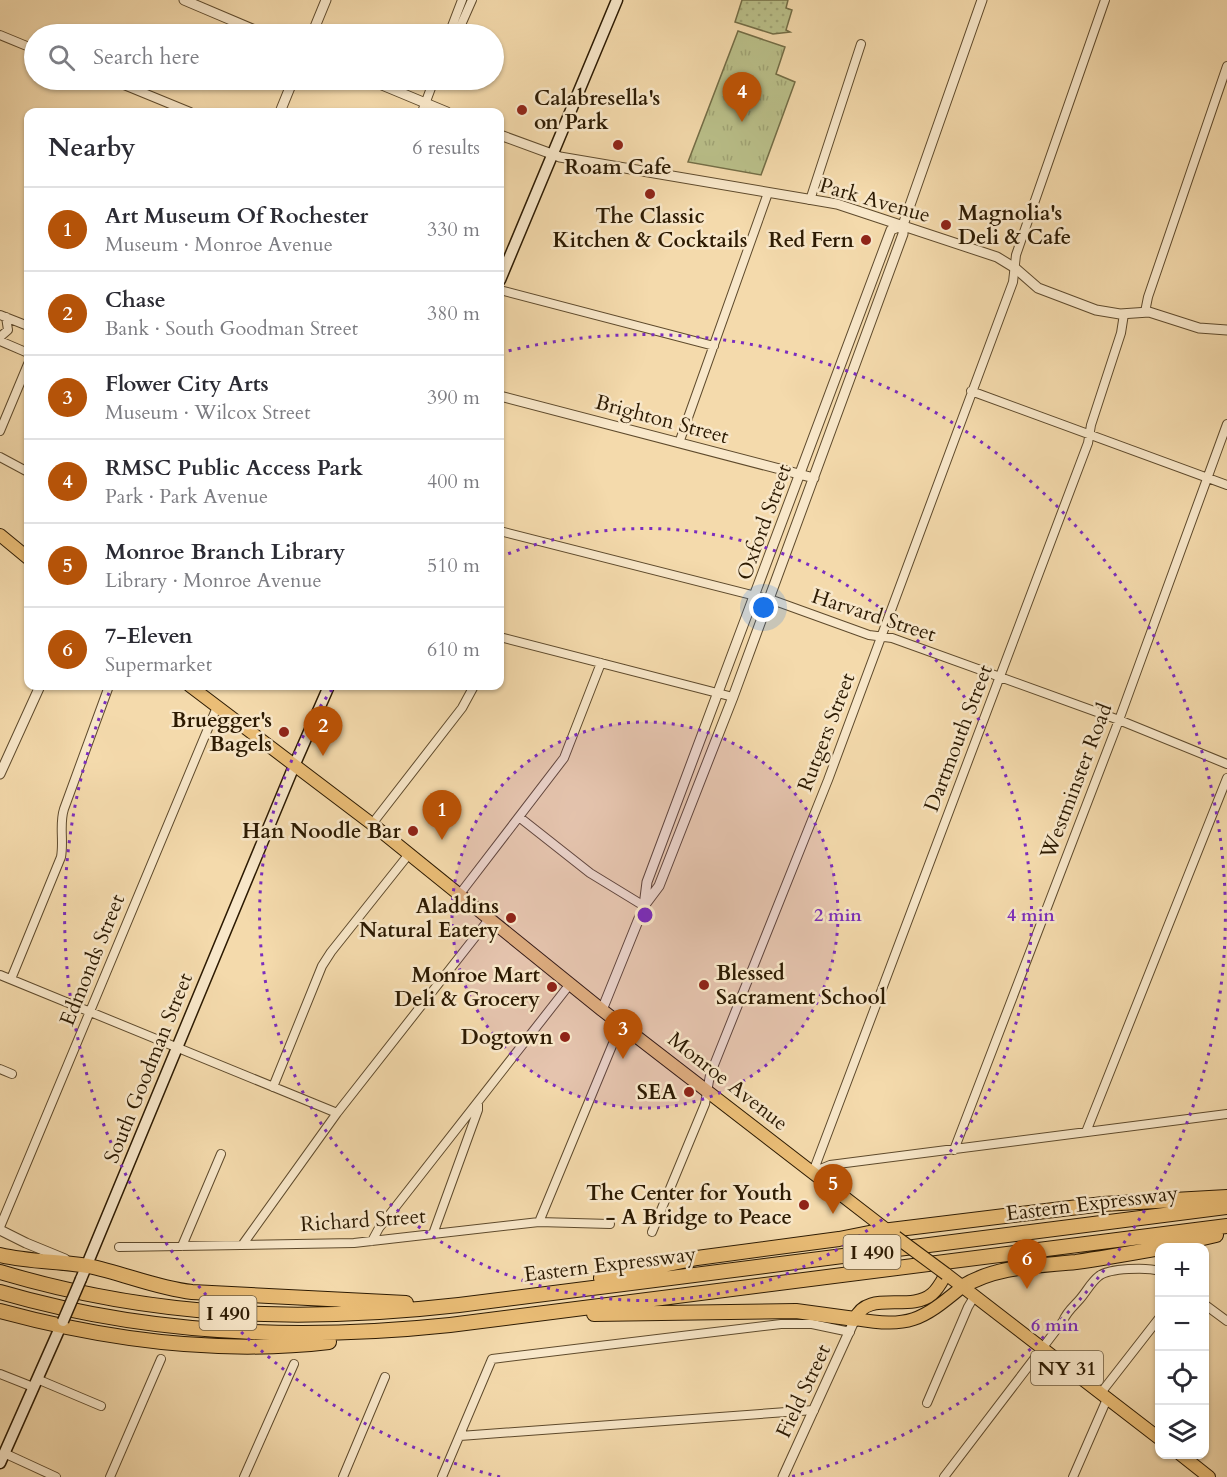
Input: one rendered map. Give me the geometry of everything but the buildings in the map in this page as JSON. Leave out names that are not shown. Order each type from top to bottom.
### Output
[{"type":"highway","points":[[517,1297],[689,1260],[1103,1204],[1227,1197]]},
{"type":"highway","name":"Eastern Expressway","points":[[0,1272],[57,1288],[122,1301],[180,1309],[239,1314],[356,1314],[459,1305],[1227,1207]]},
{"type":"highway","name":"Eastern Expressway","points":[[0,1292],[98,1316],[200,1330],[303,1335],[420,1328],[523,1316],[1227,1226]]},
{"type":"highway","points":[[1182,1243],[1227,1233]]},
{"type":"highway","points":[[963,1287],[975,1280],[999,1272],[1155,1249]]},
{"type":"highway","points":[[0,1255],[192,1292],[338,1301],[459,1305]]},
{"type":"highway","points":[[0,1311],[169,1343],[235,1348],[318,1343],[420,1328]]},
{"type":"highway","points":[[523,1316],[796,1311],[853,1325]]},
{"type":"main road","points":[[504,270],[617,0]]},
{"type":"main road","points":[[0,535],[24,555]]},
{"type":"main road","name":"Monroe Avenue","points":[[195,690],[372,824],[621,1024],[1155,1435]]},
{"type":"main road","name":"South Goodman Street","points":[[2,1458],[84,1273],[327,690]]},
{"type":"main road","points":[[946,1274],[935,1291],[926,1298],[866,1304],[860,1309],[853,1325],[890,1324],[911,1320],[930,1312],[963,1287]]},
{"type":"main road","points":[[1185,1459],[1209,1477]]},
{"type":"street","points":[[184,0],[240,24]]},
{"type":"street","points":[[316,24],[326,0]]},
{"type":"street","points":[[453,24],[462,0]]},
{"type":"street","points":[[462,24],[472,0]]},
{"type":"street","name":"Oxford Street","points":[[644,906],[659,886],[770,600],[903,234],[903,225],[982,0]]},
{"type":"street","name":"Rutgers Street","points":[[652,1232],[705,1104],[710,1075],[828,780],[1012,282],[1016,255],[1105,0]]},
{"type":"street","points":[[0,35],[24,45]]},
{"type":"street","points":[[810,200],[861,44]]},
{"type":"street","points":[[1145,312],[1148,297],[1227,66]]},
{"type":"street","points":[[136,90],[180,108]]},
{"type":"street","points":[[282,108],[289,90]]},
{"type":"street","points":[[389,90],[424,108],[431,90]]},
{"type":"street","name":"Park Avenue","points":[[504,137],[552,155],[844,206],[997,257],[1015,267],[1029,281],[1048,292],[1102,312],[1156,313],[1199,328],[1227,330]]},
{"type":"street","points":[[679,443],[768,193]]},
{"type":"street","name":"Oxford Street","points":[[603,1010],[644,906],[647,882],[891,230],[903,225]]},
{"type":"street","points":[[504,291],[714,346]]},
{"type":"street","name":"Dartmouth Street","points":[[813,1172],[1000,678],[1089,435],[1121,333],[1124,314]]},
{"type":"street","points":[[3,316],[24,324]]},
{"type":"street","points":[[3,316],[8,330],[0,339],[24,351]]},
{"type":"street","points":[[0,431],[24,374]]},
{"type":"street","points":[[971,391],[1227,485]]},
{"type":"street","name":"Brighton Street","points":[[504,397],[814,478]]},
{"type":"street","name":"Westminster Road","points":[[954,1150],[1119,720],[1227,424]]},
{"type":"street","points":[[0,457],[24,470]]},
{"type":"street","name":"Harvard Street","points":[[504,532],[770,600],[869,635],[881,636],[1119,720],[1227,764]]},
{"type":"street","points":[[504,638],[733,698]]},
{"type":"street","points":[[459,895],[564,758],[601,663]]},
{"type":"street","points":[[0,774],[38,690]]},
{"type":"street","points":[[11,979],[61,857],[63,808],[107,690]]},
{"type":"street","points":[[372,824],[462,708],[472,690]]},
{"type":"street","name":"Edmonds Street","points":[[0,1229],[217,707]]},
{"type":"street","points":[[1086,1132],[1227,778]]},
{"type":"street","points":[[519,817],[590,873],[644,906]]},
{"type":"street","points":[[273,1087],[326,959],[409,854]]},
{"type":"street","points":[[243,1244],[337,1113],[489,918]]},
{"type":"street","points":[[0,975],[337,1113]]},
{"type":"street","points":[[372,1241],[379,1228],[570,984]]},
{"type":"street","points":[[538,1222],[621,1024]]},
{"type":"street","points":[[0,1069],[12,1074]]},
{"type":"street","points":[[433,1234],[478,1110],[478,1101]]},
{"type":"street","points":[[813,1172],[830,1165],[1227,1114]]},
{"type":"street","points":[[182,1246],[221,1154]]},
{"type":"street","name":"Richard Street","points":[[119,1246],[372,1241],[538,1222],[610,1224]]},
{"type":"street","points":[[0,1229],[84,1273]]},
{"type":"street","points":[[944,1477],[1095,1279],[1103,1273],[1144,1269],[1155,1270]]},
{"type":"street","points":[[927,1402],[974,1297]]},
{"type":"street","points":[[1209,1308],[1227,1321]]},
{"type":"street","points":[[442,1477],[492,1359],[781,1323],[853,1325]]},
{"type":"street","points":[[1073,1477],[1103,1396],[1155,1324]]},
{"type":"street","name":"Field Street","points":[[783,1477],[853,1325]]},
{"type":"street","points":[[110,1477],[160,1359]]},
{"type":"street","points":[[244,1477],[294,1364]]},
{"type":"street","points":[[0,1374],[35,1383],[101,1406]]},
{"type":"street","points":[[343,1477],[385,1377]]},
{"type":"street","points":[[460,1436],[814,1410]]},
{"type":"street","points":[[2,1458],[56,1477]]},
{"type":"green space","points":[[742,0],[788,0],[786,8],[792,10],[786,30],[790,32],[773,34],[735,22]]},
{"type":"green space","points":[[738,31],[785,47],[776,74],[795,82],[761,175],[688,162]]},
{"type":"place","name":"Calabresella's on Park","points":[[522,110]]},
{"type":"place","name":"RMSC Public Access Park","points":[[742,122]]},
{"type":"place","name":"Roam Cafe","points":[[618,145]]},
{"type":"place","name":"The Classic Kitchen & Cocktails","points":[[650,194]]},
{"type":"place","name":"Magnolia's Deli & Cafe","points":[[946,225]]},
{"type":"place","name":"Red Fern","points":[[866,240]]},
{"type":"place","name":"Bruegger's Bagels","points":[[284,732]]},
{"type":"place","name":"Chase","points":[[323,756]]},
{"type":"place","name":"Han Noodle Bar","points":[[413,831]]},
{"type":"place","name":"Art Museum Of Rochester","points":[[442,840]]},
{"type":"place","name":"Aladdins Natural Eatery","points":[[511,918]]},
{"type":"place","name":"Blessed Sacrament School","points":[[704,985]]},
{"type":"place","name":"Monroe Mart Deli & Grocery","points":[[552,987]]},
{"type":"place","name":"Dogtown","points":[[565,1037]]},
{"type":"place","name":"Flower City Arts","points":[[623,1059]]},
{"type":"place","name":"SEA","points":[[689,1092]]},
{"type":"place","name":"The Center for Youth - A Bridge to Peace","points":[[804,1205]]},
{"type":"place","name":"Monroe Branch Library","points":[[833,1214]]},
{"type":"place","name":"7-Eleven","points":[[1027,1289]]}]
